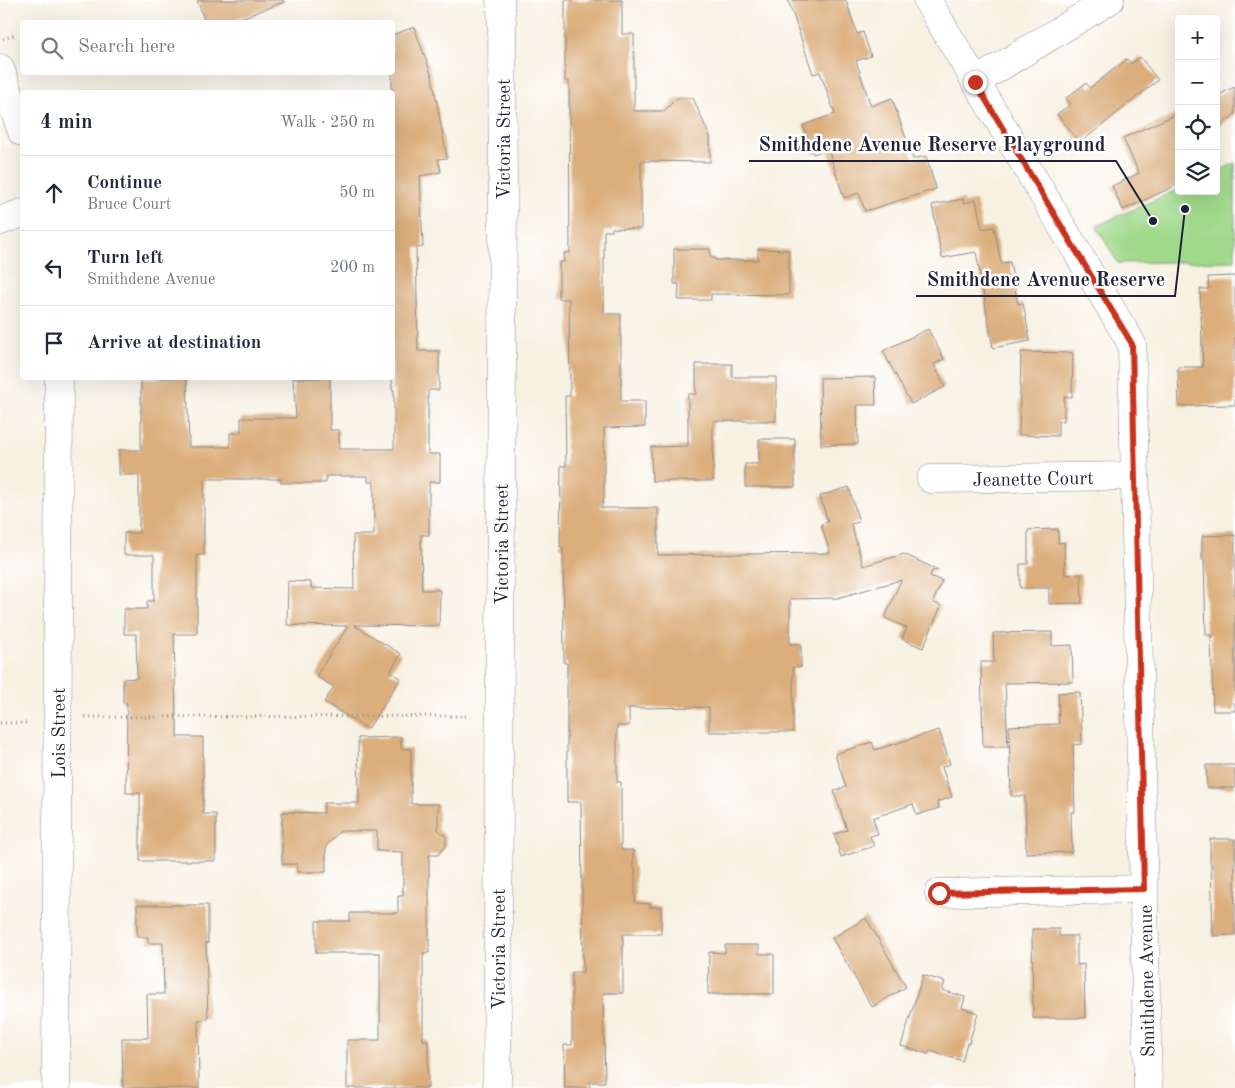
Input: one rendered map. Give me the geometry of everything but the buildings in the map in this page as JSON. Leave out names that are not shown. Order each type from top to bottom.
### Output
[{"type":"street","name":"Victoria Street","points":[[497,1088],[503,217],[503,41],[500,0]]},
{"type":"street","name":"Smithdene Avenue","points":[[927,0],[1132,344],[1148,1088]]},
{"type":"street","points":[[975,82],[1110,0]]},
{"type":"street","points":[[0,68],[20,126]]},
{"type":"street","points":[[0,221],[20,214]]},
{"type":"street","name":"Lois Street","points":[[56,1088],[58,380]]},
{"type":"street","name":"Jeanette Court","points":[[931,479],[1135,476]]},
{"type":"street","points":[[939,893],[1144,889]]},
{"type":"path","points":[[0,40],[17,34]]},
{"type":"path","points":[[0,724],[58,723],[83,717],[500,715]]},
{"type":"green space","points":[[1235,163],[1235,261],[1118,263],[1096,226],[1175,191],[1175,195],[1220,195],[1220,170]]},
{"type":"place","name":"Smithdene Avenue Reserve","points":[[1185,209]]},
{"type":"place","name":"Smithdene Avenue Reserve Playground","points":[[1153,221]]},
{"type":"route","points":[[939,893],[1144,889],[1132,344],[975,82]]}]
